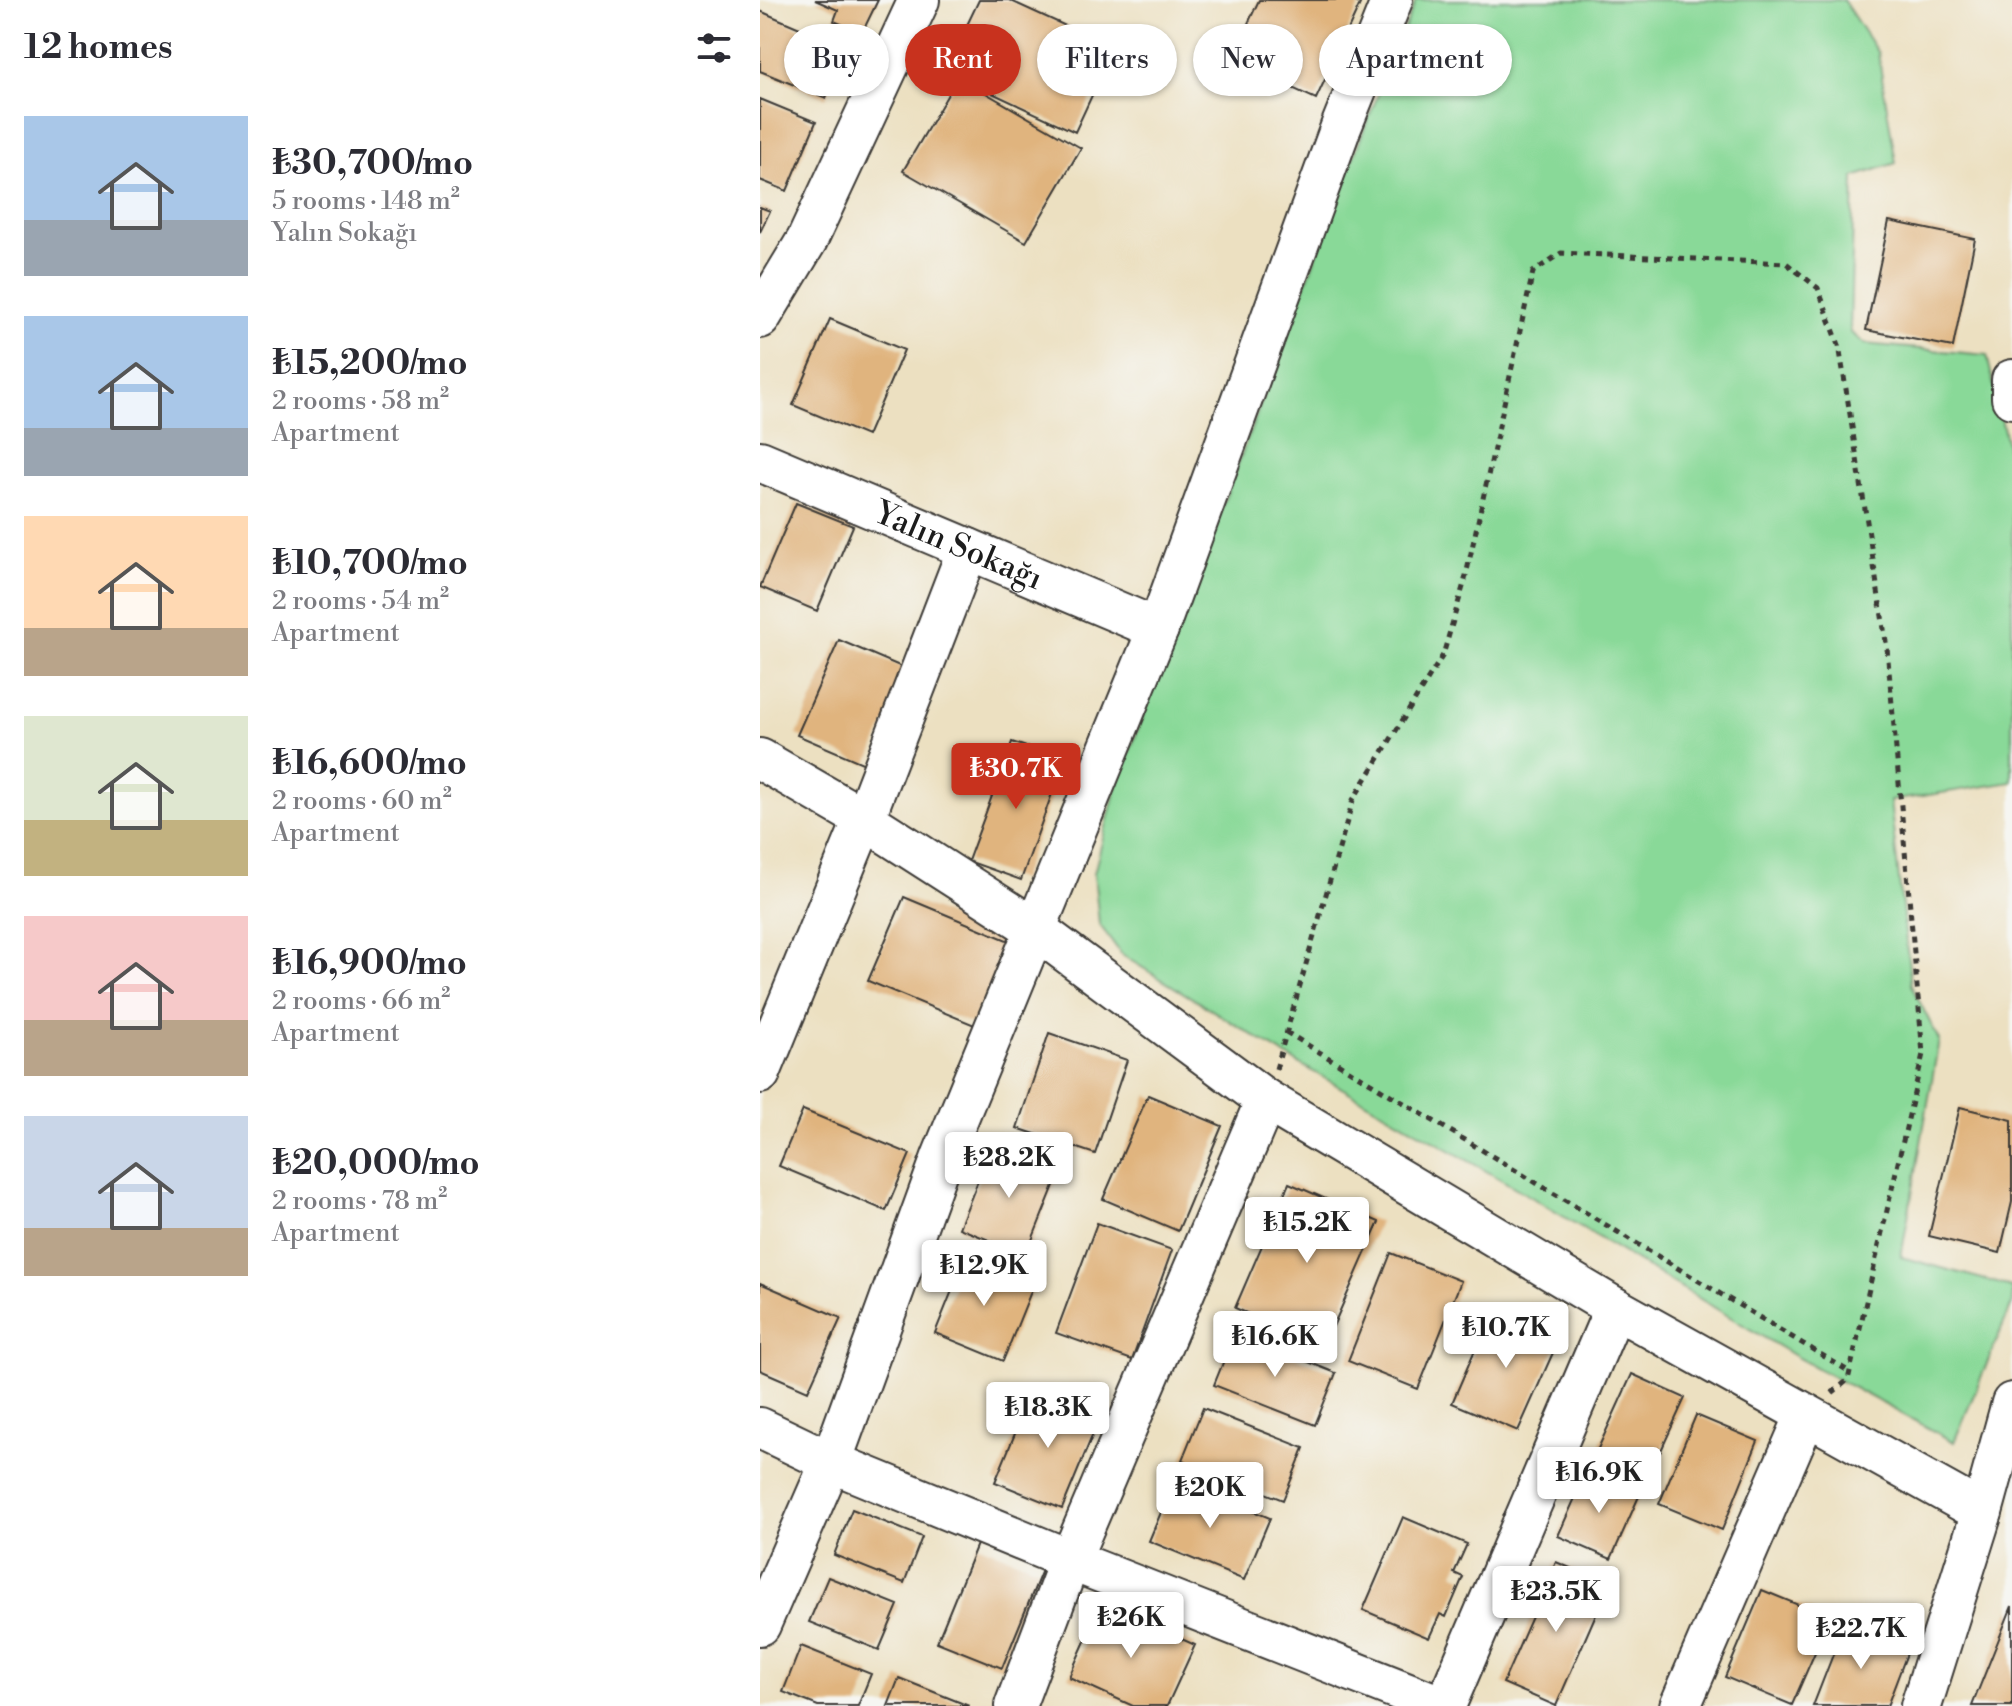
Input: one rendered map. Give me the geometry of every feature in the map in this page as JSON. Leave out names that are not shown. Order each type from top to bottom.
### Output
[{"type":"street","points":[[760,318],[807,240],[919,0]]},
{"type":"street","points":[[760,1625],[831,1462],[942,1157],[1158,629],[1341,127],[1392,0]]},
{"type":"street","points":[[2012,380],[2012,398]]},
{"type":"street","name":"Yalın Sokağı","points":[[760,461],[1158,629]]},
{"type":"street","points":[[760,1073],[864,819],[968,549]]},
{"type":"street","points":[[760,759],[864,819],[1034,928],[1266,1100],[1615,1308],[1982,1512]]},
{"type":"street","points":[[1015,1706],[1070,1560],[1266,1100]]},
{"type":"street","points":[[760,1428],[831,1462],[1390,1697],[1443,1706],[1615,1308]]},
{"type":"street","points":[[1921,1706],[1982,1512],[2012,1403]]},
{"type":"street","points":[[1680,1706],[1806,1415]]},
{"type":"path","points":[[1266,1100],[1353,800],[1443,655],[1465,580],[1533,272],[1561,253],[1786,263],[1818,288],[1839,345],[1887,648],[1923,1054],[1848,1380],[1806,1415]]},
{"type":"path","points":[[1286,1032],[1850,1372]]},
{"type":"green space","points":[[1416,0],[1843,0],[1878,53],[1896,163],[1854,177],[1850,332],[1865,344],[1987,355],[2012,467],[2012,782],[1890,801],[1911,985],[1939,1040],[1901,1257],[2012,1287],[2012,1304],[1954,1442],[1798,1358],[1521,1191],[1293,1060],[1122,955],[1099,924],[1094,873],[1116,788],[1377,96],[1512,96],[1512,24],[1406,24]]},
{"type":"building","points":[[815,0],[878,0],[866,24],[834,21],[838,10]]},
{"type":"building","points":[[979,0],[1009,0],[1062,24],[1037,24],[1037,96],[1092,96],[1075,132],[998,96],[1021,96],[1021,24],[968,24]]},
{"type":"building","points":[[1259,0],[1352,0],[1360,4],[1351,24],[1319,24],[1319,93],[1316,99],[1303,93],[1303,24],[1248,24]]},
{"type":"building","points":[[760,11],[791,24],[784,24],[784,81],[760,71]]},
{"type":"building","points":[[947,96],[991,96],[1081,148],[1026,242],[903,171]]},
{"type":"building","points":[[760,99],[816,122],[787,191],[760,180]]},
{"type":"building","points":[[760,207],[770,211],[760,232]]},
{"type":"building","points":[[1889,221],[1975,239],[1953,347],[1866,330]]},
{"type":"building","points":[[830,319],[904,350],[867,436],[793,405]]},
{"type":"building","points":[[796,503],[853,526],[817,611],[760,587]]},
{"type":"building","points":[[839,640],[909,670],[867,765],[797,735]]},
{"type":"building","points":[[1012,742],[1064,760],[1021,880],[968,861]]},
{"type":"building","points":[[904,897],[1019,945],[984,1029],[868,981]]},
{"type":"building","points":[[1049,1033],[1127,1060],[1095,1154],[1017,1128]]},
{"type":"building","points":[[1148,1095],[1222,1126],[1178,1231],[1103,1199]]},
{"type":"building","points":[[1960,1107],[2012,1120],[2012,1202],[2000,1253],[1929,1236]]},
{"type":"building","points":[[803,1110],[910,1154],[886,1211],[779,1166]]},
{"type":"building","points":[[992,1146],[1059,1173],[1026,1255],[959,1228]]},
{"type":"building","points":[[1289,1183],[1379,1222],[1324,1347],[1235,1308]]},
{"type":"building","points":[[1097,1223],[1172,1250],[1132,1360],[1056,1333]]},
{"type":"building","points":[[1391,1253],[1461,1281],[1418,1389],[1348,1361]]},
{"type":"building","points":[[966,1256],[1034,1284],[1003,1361],[935,1333]]},
{"type":"building","points":[[760,1283],[841,1318],[808,1391],[760,1370]]},
{"type":"building","points":[[1493,1308],[1560,1337],[1518,1431],[1452,1403]]},
{"type":"building","points":[[1235,1333],[1336,1373],[1315,1425],[1214,1385]]},
{"type":"building","points":[[1632,1374],[1685,1398],[1649,1477],[1596,1453]]},
{"type":"building","points":[[1033,1390],[1100,1417],[1062,1509],[995,1482]]},
{"type":"building","points":[[1203,1408],[1304,1448],[1283,1500],[1182,1460]]},
{"type":"building","points":[[1696,1415],[1758,1441],[1722,1530],[1659,1504]]},
{"type":"building","points":[[1587,1471],[1640,1494],[1611,1559],[1558,1536]]},
{"type":"building","points":[[1175,1479],[1270,1518],[1244,1580],[1149,1541]]},
{"type":"building","points":[[852,1509],[922,1537],[904,1583],[834,1555]]},
{"type":"building","points":[[1403,1517],[1467,1544],[1454,1573],[1463,1577],[1446,1617],[1440,1614],[1429,1638],[1363,1610]]},
{"type":"building","points":[[977,1544],[1042,1570],[1002,1668],[937,1642]]},
{"type":"building","points":[[1556,1562],[1609,1584],[1556,1706],[1503,1683]]},
{"type":"building","points":[[828,1577],[898,1605],[879,1650],[809,1622]]},
{"type":"building","points":[[1762,1590],[1830,1618],[1792,1705],[1725,1677]]},
{"type":"building","points":[[1102,1603],[1195,1645],[1167,1706],[1133,1706],[1069,1677]]},
{"type":"building","points":[[2012,1606],[2012,1706],[1972,1706]]},
{"type":"building","points":[[1845,1624],[1909,1648],[1887,1706],[1813,1706]]},
{"type":"building","points":[[801,1646],[871,1674],[858,1706],[818,1706],[783,1692]]},
{"type":"building","points":[[899,1678],[969,1706],[888,1706]]}]
